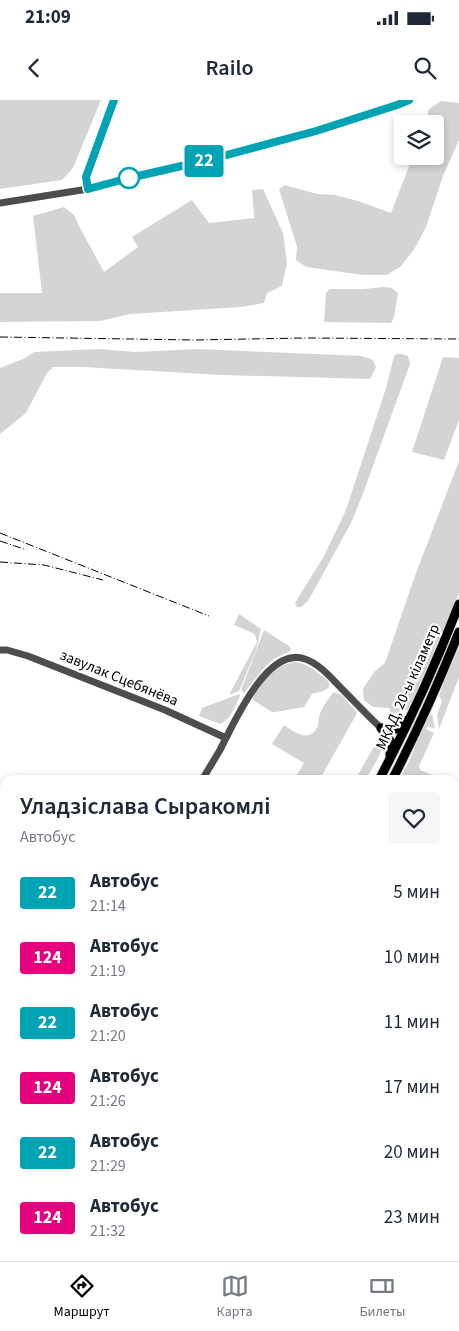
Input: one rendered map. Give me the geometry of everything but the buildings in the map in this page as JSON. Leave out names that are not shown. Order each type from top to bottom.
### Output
[{"type":"highway","name":"МКАД, 20-ы кіламетр","points":[[382,775],[430,676],[459,604]]},
{"type":"highway","name":"МКАД, 20-ы кіламетр","points":[[395,775],[429,703],[459,632]]},
{"type":"highway","points":[[381,728],[389,730],[399,728],[412,714]]},
{"type":"highway","points":[[381,728],[389,738],[391,746],[386,767]]},
{"type":"street","points":[[88,189],[86,177],[114,100]]},
{"type":"street","points":[[0,203],[88,189],[208,160],[316,131],[409,100]]},
{"type":"street","name":"завулак Сцебянёва","points":[[0,650],[28,656],[157,707],[226,738]]},
{"type":"street","points":[[205,775],[254,688],[279,662],[290,658],[306,659],[324,672],[381,728]]},
{"type":"shaded area","points":[[0,100],[101,100],[73,168],[62,180],[0,189]]},
{"type":"shaded area","points":[[441,101],[459,103],[459,140],[443,176],[426,227],[415,248],[401,266],[387,275],[363,275],[306,267],[296,260],[297,247],[279,189],[285,185],[317,194],[335,195],[391,213],[410,165],[444,165],[444,115],[427,115],[429,109]]},
{"type":"shaded area","points":[[263,189],[283,233],[287,263],[282,286],[267,293],[264,303],[241,307],[130,314],[100,321],[0,322],[0,293],[42,293],[33,216],[64,207],[74,215],[104,272],[138,247],[132,237],[192,200],[209,223],[254,218],[252,190]]},
{"type":"shaded area","points":[[392,288],[398,293],[394,317],[391,323],[324,322],[326,293],[330,289]]},
{"type":"shaded area","points":[[100,349],[135,352],[198,349],[362,356],[373,360],[376,367],[370,379],[222,375],[53,367],[47,373],[26,413],[0,434],[0,368],[23,359],[34,352]]},
{"type":"shaded area","points":[[397,354],[408,356],[410,364],[361,499],[350,525],[308,601],[301,607],[297,607],[295,603],[324,556],[346,510],[386,388],[394,356]]},
{"type":"shaded area","points":[[443,357],[459,358],[459,420],[444,460],[412,452]]},
{"type":"shaded area","points":[[459,461],[459,593],[409,709],[392,714],[389,708],[373,707],[364,700],[363,689],[374,672],[385,663],[416,573]]},
{"type":"shaded area","points":[[239,614],[261,629],[256,650],[239,691],[229,695],[257,642],[255,634],[234,625]]},
{"type":"shaded area","points":[[264,630],[291,649],[266,666],[244,693],[241,690]]},
{"type":"shaded area","points":[[459,645],[459,677],[439,729],[437,715],[442,701],[439,696]]},
{"type":"shaded area","points":[[294,662],[304,664],[313,669],[329,682],[329,687],[324,691],[312,694],[304,707],[276,712],[272,712],[253,700],[253,695],[275,670]]},
{"type":"shaded area","points":[[334,692],[342,695],[357,713],[322,775],[297,775],[304,763],[272,744],[284,725],[302,735],[311,734],[315,731],[322,709]]},
{"type":"shaded area","points":[[239,694],[240,696],[232,712],[224,722],[220,724],[199,716],[202,708]]},
{"type":"shaded area","points":[[432,713],[435,729],[428,726],[426,729],[434,733],[419,766],[420,770],[432,775],[402,775],[409,762]]},
{"type":"shaded area","points":[[380,736],[383,738],[383,744],[380,755],[368,775],[358,775]]},
{"type":"railway","points":[[0,337],[194,340],[305,338],[459,339]]},
{"type":"railway","points":[[0,533],[209,616]]},
{"type":"railway","points":[[0,541],[24,549]]},
{"type":"railway","points":[[0,562],[44,565],[103,580]]},
{"type":"bus line","name":"22","points":[[114,100],[86,177],[88,189],[316,131],[409,100]]}]
